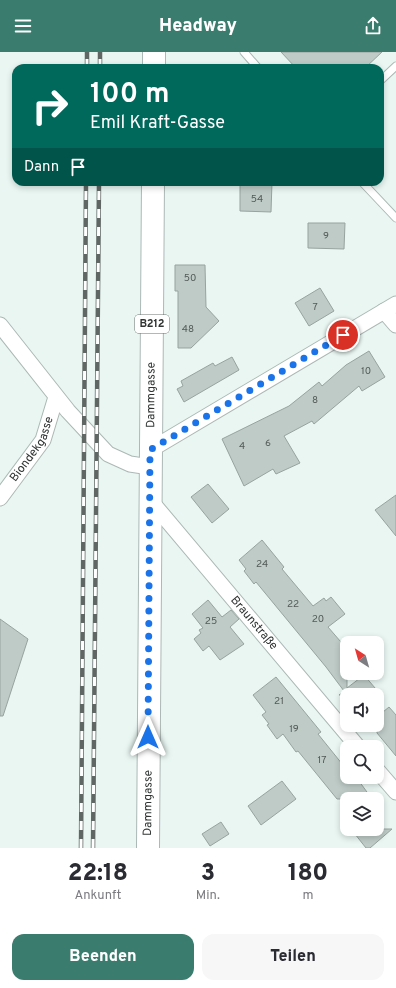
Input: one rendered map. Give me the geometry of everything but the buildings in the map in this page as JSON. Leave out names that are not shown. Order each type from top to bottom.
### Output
[{"type":"main road","points":[[154,52],[154,64]]},
{"type":"main road","name":"Dammgasse","points":[[148,848],[153,186]]},
{"type":"street","points":[[150,458],[390,307],[396,325]]},
{"type":"street","name":"Biondekgasse","points":[[0,325],[56,397],[108,454],[130,464],[150,458]]},
{"type":"street","name":"Biondekgasse","points":[[0,498],[43,440],[56,397]]},
{"type":"street","name":"Braunstraße","points":[[150,500],[352,740]]},
{"type":"street","points":[[384,778],[396,792]]},
{"type":"lane","points":[[244,52],[254,64]]},
{"type":"lane","points":[[384,77],[396,66]]},
{"type":"lane","points":[[366,186],[396,218]]},
{"type":"railway","points":[[87,52],[87,64]]},
{"type":"railway","points":[[100,52],[100,64]]},
{"type":"railway","points":[[81,848],[86,186]]},
{"type":"railway","points":[[93,848],[99,186]]},
{"type":"route","points":[[148,737],[150,450],[343,335]]}]
